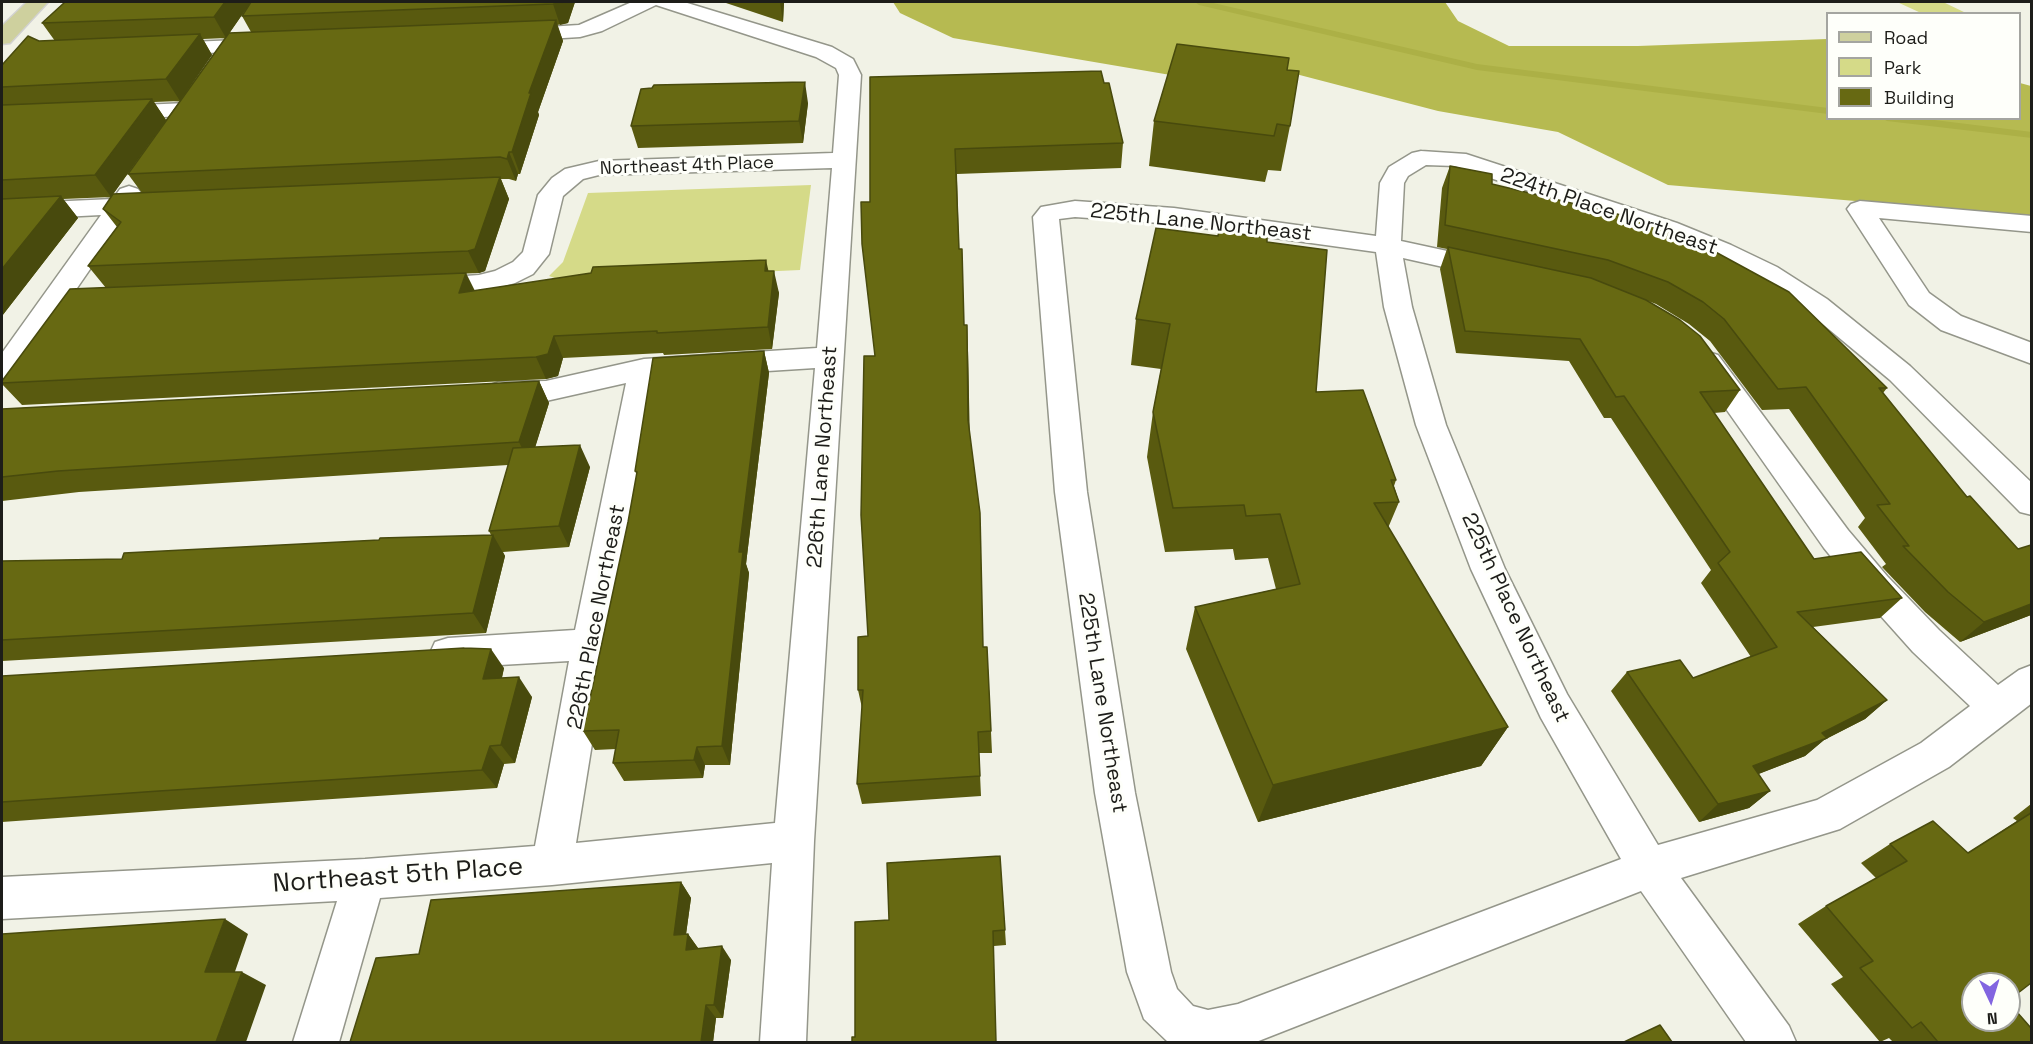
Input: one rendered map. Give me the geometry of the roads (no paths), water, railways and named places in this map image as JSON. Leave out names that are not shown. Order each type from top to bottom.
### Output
[{"type":"main road","points":[[2,38],[38,2]]},
{"type":"street","points":[[491,36],[580,31],[595,27],[648,2]]},
{"type":"street","name":"226th Lane Northeast","points":[[664,2],[824,52],[845,64],[850,75],[794,841],[783,1042]]},
{"type":"street","points":[[145,50],[282,45]]},
{"type":"street","points":[[90,114],[195,100],[168,139]]},
{"type":"street","name":"225th Place Northeast","points":[[1421,158],[1398,171],[1392,183],[1388,246],[1398,307],[1427,413],[1487,567],[1554,706],[1649,868],[1773,1042]]},
{"type":"street","name":"224th Place Northeast","points":[[1421,158],[1457,159],[1668,229],[1722,250],[1767,273],[1817,305],[1865,342],[1900,373],[2031,503]]},
{"type":"street","name":"Northeast 4th Place","points":[[396,289],[479,284],[505,277],[523,268],[536,254],[551,195],[561,183],[574,174],[599,168],[845,160]]},
{"type":"street","points":[[2,374],[140,178]]},
{"type":"street","points":[[2,212],[177,204]]},
{"type":"street","name":"225th Lane Northeast","points":[[1388,246],[1174,216],[1075,209],[1050,212],[1046,217],[1071,492],[1115,793],[1149,972],[1160,1003],[1180,1026],[1208,1033],[1238,1027],[1649,868]]},
{"type":"street","points":[[2031,224],[1860,209],[1919,299],[1951,323],[2031,354]]},
{"type":"street","points":[[1388,246],[1518,275]]},
{"type":"street","points":[[54,301],[126,298]]},
{"type":"street","points":[[1691,344],[1722,380],[1836,539],[1875,586],[1926,640],[1997,708]]},
{"type":"street","points":[[475,394],[546,390],[644,369],[831,357]]},
{"type":"street","name":"226th Place Northeast","points":[[552,865],[590,644],[644,369]]},
{"type":"street","points":[[416,655],[590,644]]},
{"type":"street","points":[[1649,868],[1826,816],[1935,755],[2031,681]]},
{"type":"street","name":"Northeast 5th Place","points":[[2,898],[365,879],[552,865],[794,841]]},
{"type":"street","points":[[316,1042],[365,879]]},
{"type":"waterway","points":[[1199,2],[1477,67],[1826,111]]},
{"type":"waterway","points":[[1904,120],[2032,135]]}]
